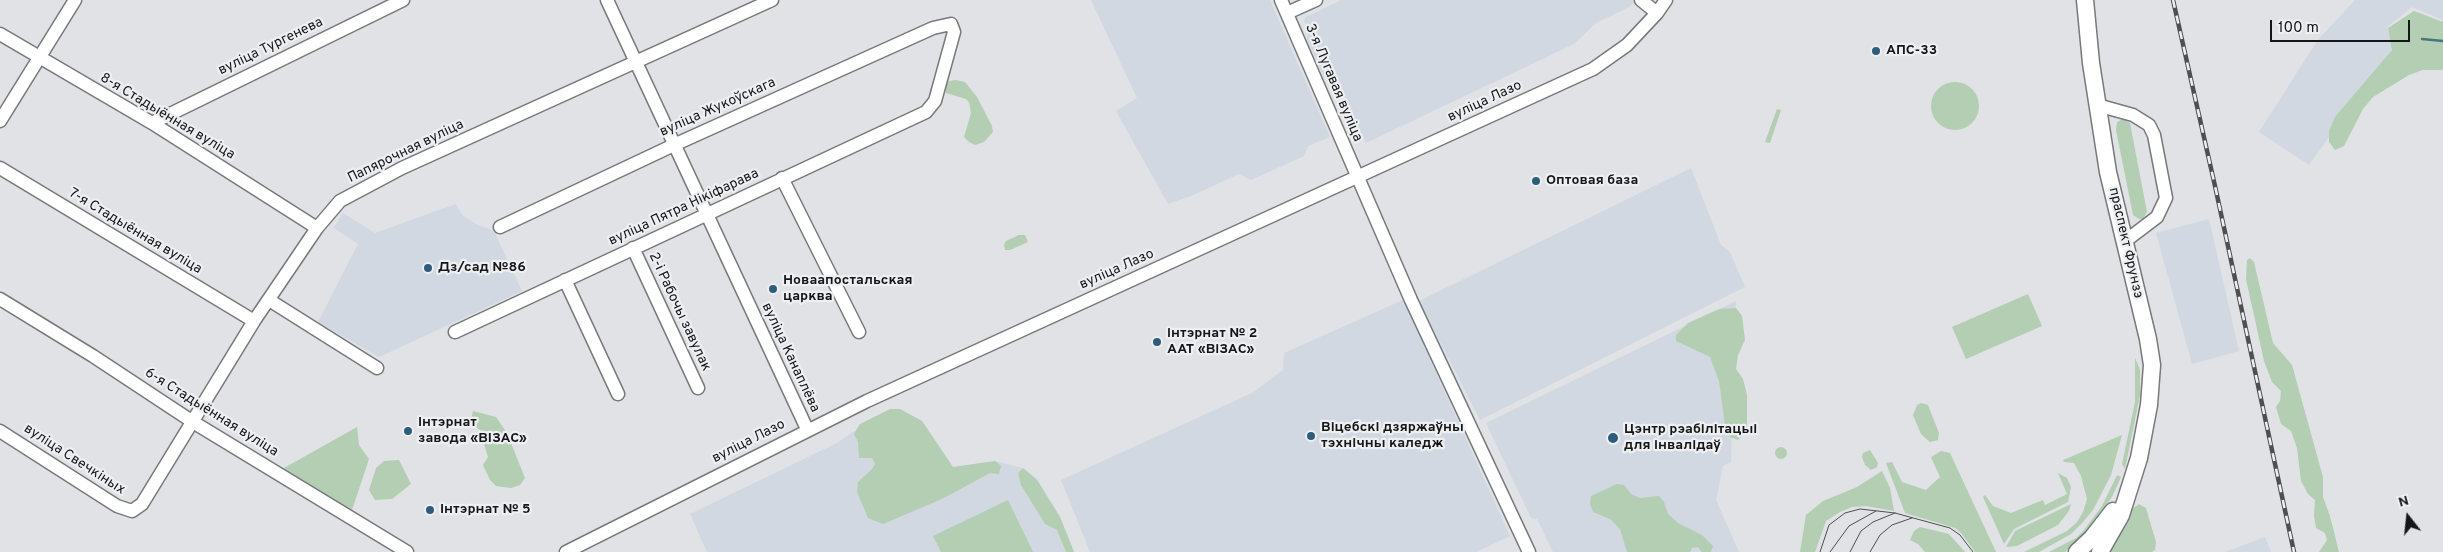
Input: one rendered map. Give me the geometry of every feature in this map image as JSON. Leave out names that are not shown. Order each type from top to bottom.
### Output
[{"type":"main road","name":"праспект Фрунзэ","points":[[2085,0],[2097,104],[2108,172],[2148,339],[2152,365],[2145,433],[2121,515],[2100,552]]},
{"type":"main road","name":"праспект Фрунзэ","points":[[2077,552],[2097,532],[2131,483]]},
{"type":"street","points":[[0,121],[75,0]]},
{"type":"street","name":"вуліца Тургенева","points":[[152,123],[403,0]]},
{"type":"street","name":"вуліца Канаплёва","points":[[607,0],[676,144],[807,429]]},
{"type":"street","name":"Папярочная вуліца","points":[[132,511],[142,504],[194,422],[254,321],[317,228],[340,202],[359,190],[636,60],[772,0]]},
{"type":"street","name":"3-я Лугавая вуліца","points":[[1281,0],[1411,300],[1530,552]]},
{"type":"street","points":[[1287,13],[1316,0]]},
{"type":"street","points":[[1641,0],[1658,13]]},
{"type":"street","name":"вуліца Лазо","points":[[566,552],[807,429],[1001,338],[1219,242],[1593,69],[1627,45],[1658,13],[1666,0]]},
{"type":"street","name":"вуліца Пятра Нікіфарава","points":[[455,332],[926,112],[935,101],[954,32],[951,24]]},
{"type":"street","name":"вуліца Жукоўскага","points":[[500,227],[676,144],[933,28],[951,24]]},
{"type":"street","name":"8-я Стадыённая вуліца","points":[[0,34],[38,58],[152,123],[317,228]]},
{"type":"street","points":[[2097,104],[2133,115],[2149,125],[2154,135],[2166,198],[2157,217],[2124,242]]},
{"type":"street","name":"7-я Стадыённая вуліца","points":[[0,168],[254,321]]},
{"type":"street","points":[[782,178],[859,332]]},
{"type":"street","name":"2-і Рабочы завулак","points":[[632,248],[698,388]]},
{"type":"street","points":[[565,280],[618,394]]},
{"type":"street","name":"6-я Стадыённая вуліца","points":[[0,299],[94,356],[194,422],[407,552]]},
{"type":"street","points":[[269,300],[377,368]]},
{"type":"street","name":"вуліца Свечкіных","points":[[0,431],[117,506],[132,511]]},
{"type":"shaded area","points":[[1091,0],[1270,0],[1330,137],[1308,146],[1304,156],[1251,180],[1239,174],[1191,196],[1168,204],[1116,111],[1137,98]]},
{"type":"shaded area","points":[[1341,0],[1632,0],[1634,2],[1629,7],[1596,23],[1574,44],[1366,143],[1346,99],[1329,76],[1324,78],[1307,39],[1307,26],[1304,21],[1306,17]]},
{"type":"shaded area","points":[[2355,0],[2443,0],[2443,20],[2412,7],[2387,27],[2396,44],[2309,165],[2259,132],[2317,41]]},
{"type":"shaded area","points":[[1691,168],[1721,245],[1730,252],[1745,287],[1480,420],[1419,301]]},
{"type":"shaded area","name":"Дз/сад №86","points":[[456,204],[462,215],[476,224],[494,231],[522,291],[379,357],[318,322],[358,244],[334,228],[343,213],[375,233]]},
{"type":"shaded area","points":[[2209,219],[2239,351],[2192,364],[2156,233]]},
{"type":"shaded area","name":"Віцебскі дзяржаўны тэхнічны каледж","points":[[1403,300],[1510,536],[1476,552],[1090,552],[1061,480],[1252,393],[1283,370],[1284,353]]},
{"type":"shaded area","name":"Цэнтр рэабілітацыі для інвалідаў","points":[[1736,301],[1731,462],[1723,466],[1716,500],[1739,552],[1553,552],[1537,519],[1531,518],[1486,423]]},
{"type":"shaded area","points":[[900,409],[922,421],[953,467],[995,461],[1023,468],[1037,479],[1060,517],[1074,552],[707,552],[690,514],[837,443],[869,421]]},
{"type":"shaded area","points":[[2265,537],[2271,552],[2225,552]]},
{"type":"green space","points":[[2414,11],[2443,22],[2443,70],[2423,70],[2409,75],[2373,97],[2363,109],[2344,146],[2335,150],[2329,142],[2329,131],[2335,117],[2392,50],[2388,28]]},
{"type":"green space","points":[[949,81],[965,82],[977,97],[992,126],[993,132],[984,142],[975,145],[964,137],[971,113],[969,102],[966,99],[946,93],[945,87]]},
{"type":"green space","points":[[1955,82],[1964,84],[1972,89],[1977,97],[1979,106],[1977,115],[1972,123],[1964,128],[1955,130],[1946,128],[1938,123],[1933,115],[1931,106],[1933,97],[1938,89],[1946,84]]},
{"type":"green space","points":[[1777,109],[1781,110],[1770,143],[1765,142]]},
{"type":"green space","points":[[2123,119],[2130,123],[2147,212],[2143,219],[2133,215],[2116,130],[2117,122]]},
{"type":"green space","points":[[1019,235],[1025,235],[1028,242],[1010,250],[1005,250],[1004,245],[1006,241]]},
{"type":"green space","points":[[2250,258],[2254,262],[2273,343],[2292,365],[2323,477],[2323,497],[2339,552],[2319,552],[2327,540],[2325,533],[2316,528],[2314,516],[2315,500],[2308,494],[2301,481],[2297,448],[2291,431],[2281,424],[2276,407],[2280,401],[2281,391],[2272,382],[2264,361],[2246,279],[2247,260]]},
{"type":"green space","points":[[2028,294],[2042,326],[1966,359],[1952,327]]},
{"type":"green space","points":[[1736,308],[1742,316],[1745,340],[1738,355],[1736,369],[1743,379],[1747,395],[1747,432],[1738,440],[1730,437],[1725,425],[1719,381],[1710,357],[1676,341],[1676,335],[1688,323],[1719,309]]},
{"type":"green space","points":[[2135,358],[2140,370],[2140,395],[2125,469],[2122,464],[2135,402]]},
{"type":"green space","points":[[1921,403],[1928,405],[1939,433],[1938,440],[1930,442],[1921,434],[1913,415],[1917,405]]},
{"type":"green space","points":[[890,409],[900,409],[922,421],[953,467],[995,461],[1001,466],[999,474],[990,473],[942,499],[883,524],[868,518],[857,492],[858,482],[875,464],[872,458],[859,458],[858,442],[854,434],[860,424]]},
{"type":"green space","points":[[473,411],[496,417],[507,433],[525,478],[520,485],[511,488],[496,486],[490,480],[483,465],[488,457],[483,441],[486,434],[470,423]]},
{"type":"green space","points":[[357,427],[359,445],[369,459],[352,510],[286,471],[284,468]]},
{"type":"green space","points":[[2122,435],[2111,475],[2093,510],[2083,522],[2071,534],[2039,552],[2024,552],[2067,531],[2077,522],[2083,512],[2087,499],[2081,476],[2074,463],[2064,462],[2063,460]]},
{"type":"green space","points":[[1779,447],[1783,447],[1787,453],[1783,459],[1779,459],[1775,455],[1775,451]]},
{"type":"green space","points":[[1870,450],[1878,463],[1877,467],[1871,470],[1865,465],[1862,457],[1863,453]]},
{"type":"green space","points":[[1941,451],[1950,453],[1996,552],[1975,552],[1955,528],[1905,513],[1886,463],[1892,462],[1902,482],[1926,490],[1940,477],[1931,457]]},
{"type":"green space","points":[[399,460],[411,484],[392,499],[375,500],[369,490],[376,468],[384,461]]},
{"type":"green space","points":[[1023,468],[1037,480],[1060,517],[1074,552],[1066,552],[1057,530],[1045,524],[1021,485],[1018,473]]},
{"type":"green space","points":[[1882,471],[1890,488],[1894,511],[1866,506],[1852,507],[1840,512],[1826,521],[1815,552],[1800,552],[1806,515],[1823,501],[1857,487]]},
{"type":"green space","points":[[2058,473],[2067,478],[2071,487],[2068,502],[2014,529],[2004,544],[1983,497],[1985,495],[1993,506],[2011,513],[2043,500],[2045,505],[2067,494]]},
{"type":"green space","points":[[2117,475],[2121,477],[2112,497],[2080,540],[2065,552],[2049,552],[2076,538],[2084,530],[2102,506]]},
{"type":"green space","points":[[1617,484],[1624,485],[1631,494],[1640,498],[1659,496],[1664,502],[1668,514],[1678,523],[1702,535],[1713,546],[1711,552],[1702,552],[1698,547],[1692,548],[1690,552],[1627,552],[1620,529],[1610,519],[1593,512],[1590,504],[1591,496]]},
{"type":"green space","points":[[1008,500],[1033,552],[941,552],[933,536]]},
{"type":"green space","points":[[2071,504],[2069,511],[2058,525],[2017,546],[2006,547],[2015,531]]},
{"type":"green space","points":[[2139,504],[2146,508],[2156,542],[2155,550],[2152,552],[2108,552],[2132,509]]},
{"type":"green space","points":[[1920,527],[1949,534],[1965,552],[1925,552],[1918,544],[1910,540],[1914,531]]},
{"type":"waterway","points":[[2422,39],[2443,41]]},
{"type":"tram line","points":[[1820,552],[1829,525],[1845,513],[1860,509],[1895,513],[1950,528],[1960,535],[1973,552]]},
{"type":"tram line","points":[[1830,552],[1849,526],[1876,511]]},
{"type":"tram line","points":[[1850,552],[1861,531],[1873,522],[1895,513]]},
{"type":"tram line","points":[[1870,552],[1880,535],[1892,525],[1912,518]]},
{"type":"railway","points":[[2173,0],[2294,552]]},
{"type":"place","name":"АПС-33","points":[[1876,51]]},
{"type":"place","name":"Оптовая база","points":[[1536,181]]},
{"type":"place","name":"Дз/сад №86","points":[[428,268]]},
{"type":"place","name":"Новаапостальская царква","points":[[773,289]]},
{"type":"place","name":"інтэрнат № 2 ААТ «ВіЗАС»","points":[[1157,342]]},
{"type":"place","name":"Інтэрнат завода «ВІЗАС»","points":[[408,431]]},
{"type":"place","name":"Віцебскі дзяржаўны тэхнічны каледж","points":[[1311,436]]},
{"type":"place","name":"Цэнтр рэабілітацыі для інвалідаў","points":[[1613,438]]},
{"type":"place","name":"Інтэрнат № 5","points":[[430,510]]}]
